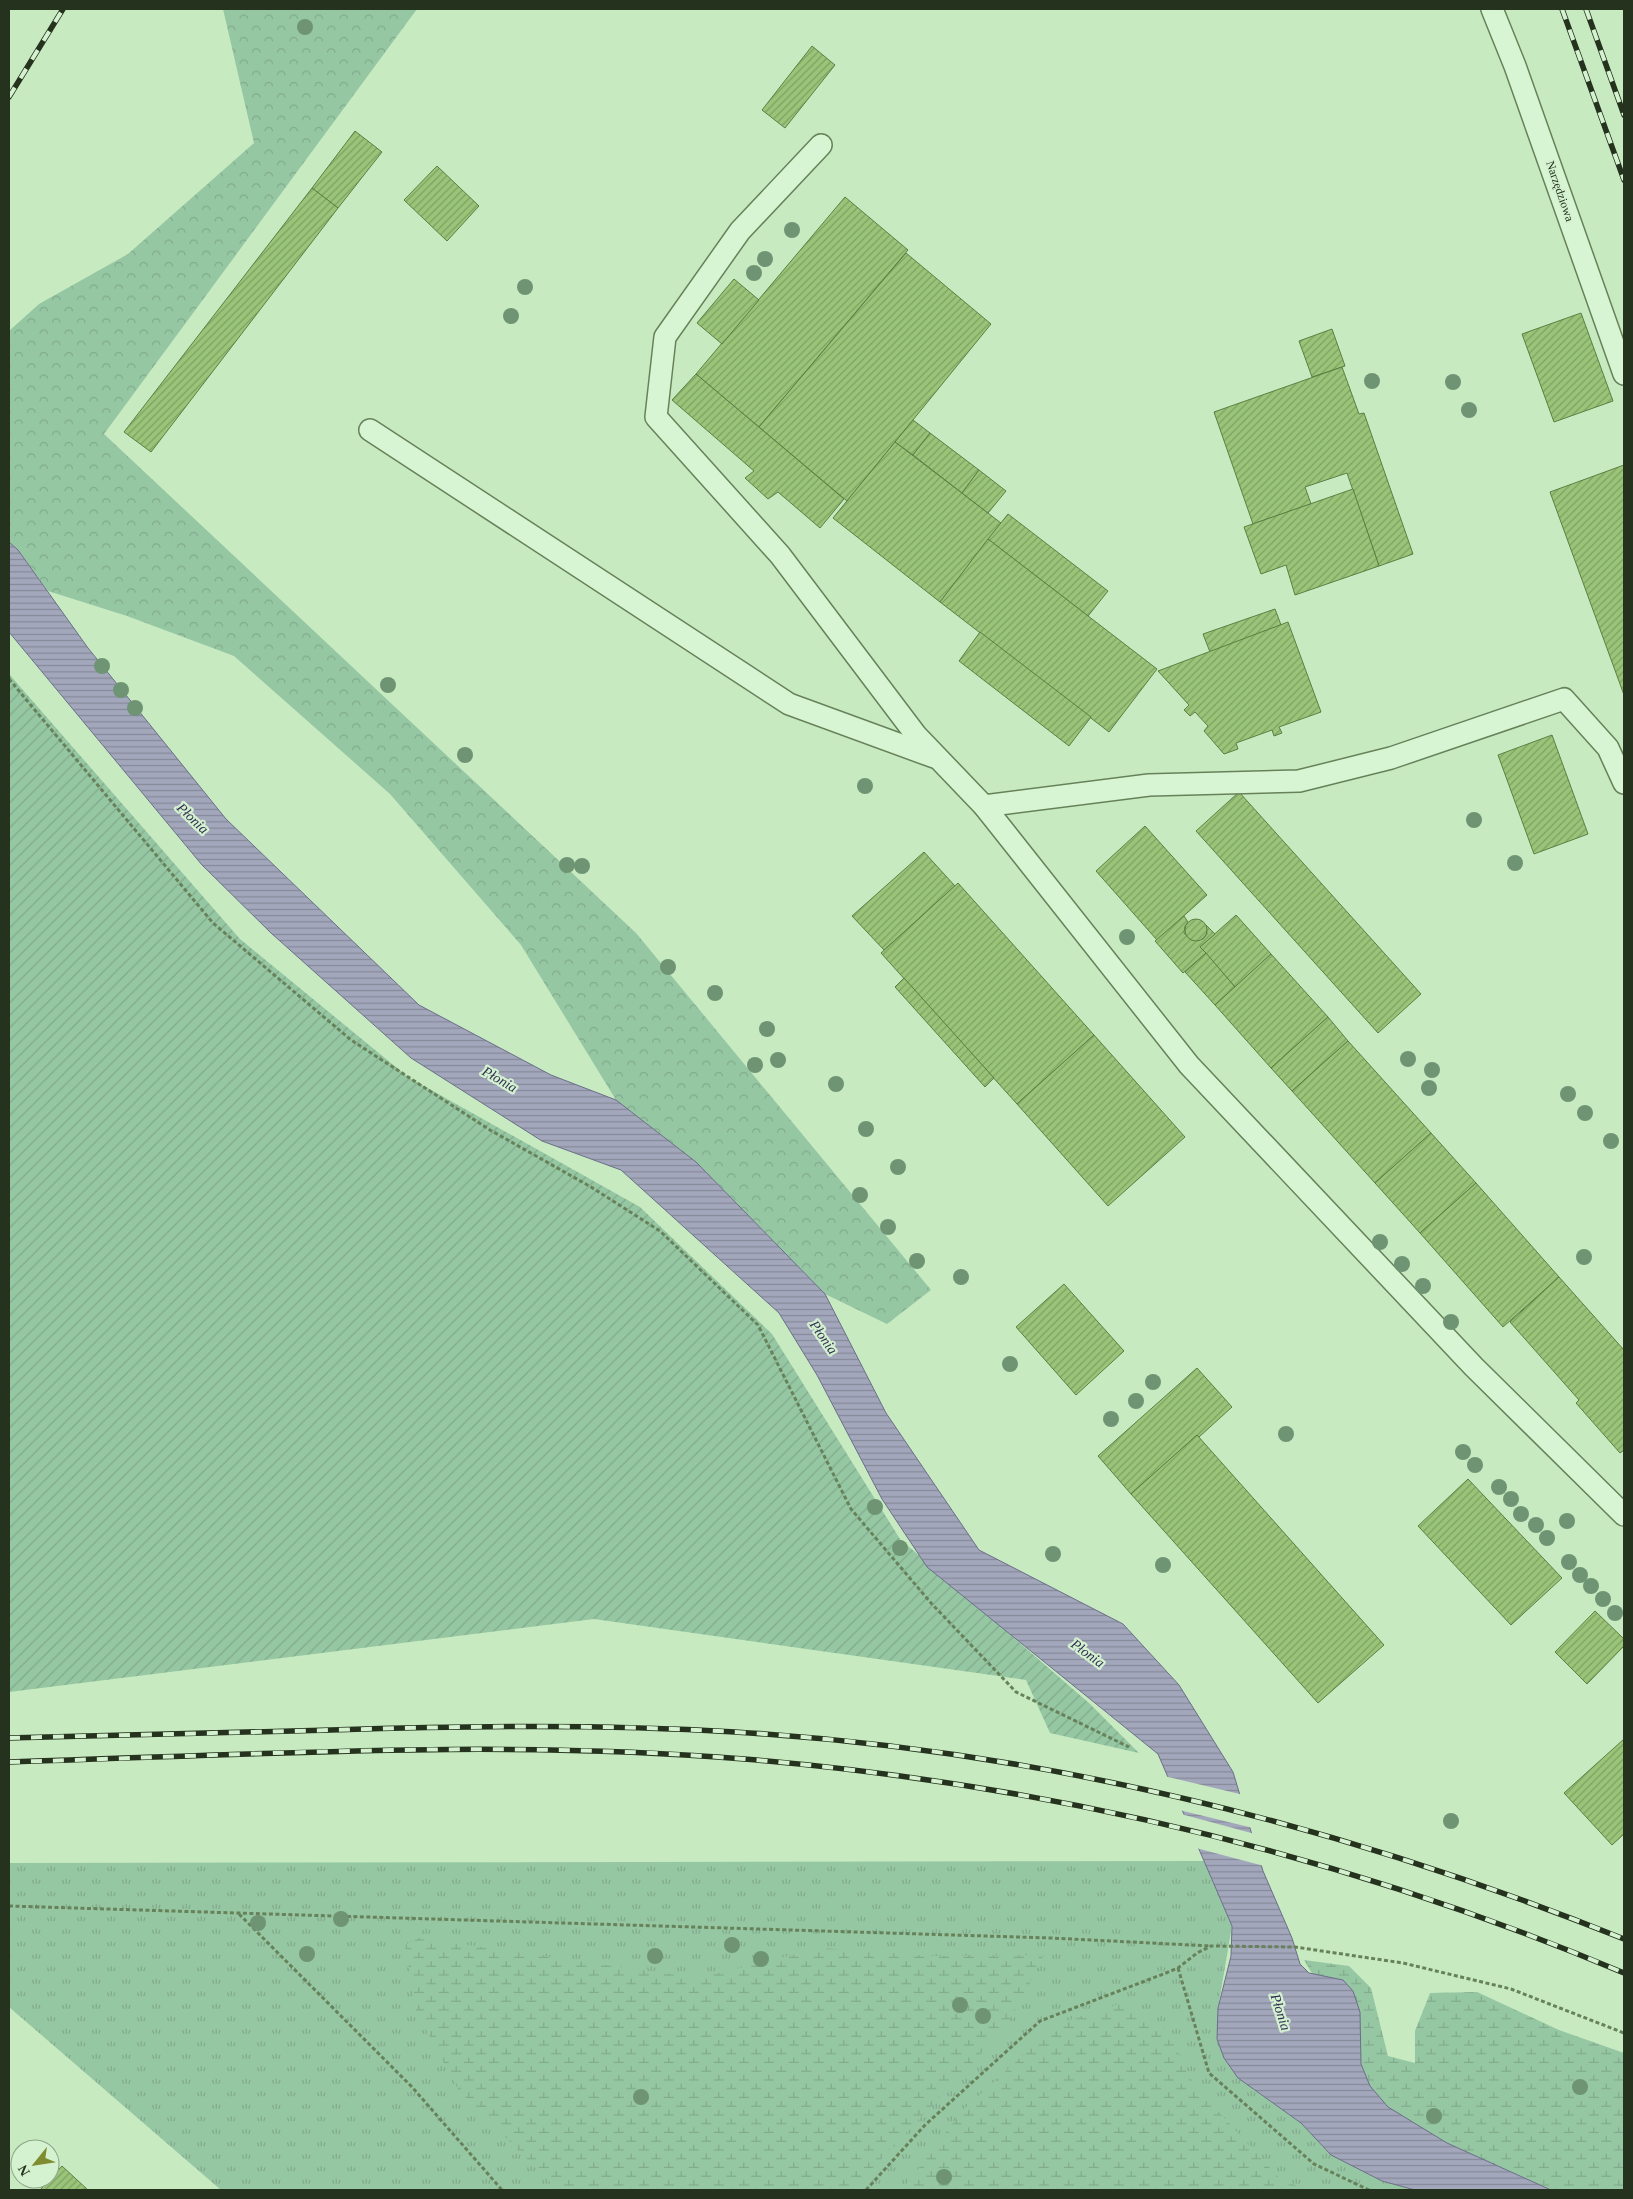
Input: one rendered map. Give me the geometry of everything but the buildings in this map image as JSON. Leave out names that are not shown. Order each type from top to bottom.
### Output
[{"type":"lane","name":"Narzędziowa","points":[[1492,9],[1515,66],[1624,374]]},
{"type":"lane","points":[[821,145],[740,231],[665,337],[656,417],[780,556],[916,735],[984,806],[1189,1065],[1474,1367],[1624,1515]]},
{"type":"lane","points":[[370,430],[790,704],[939,759]]},
{"type":"lane","points":[[984,806],[1149,784],[1299,781],[1391,758],[1564,699],[1608,748],[1624,783]]},
{"type":"path","points":[[9,679],[213,923],[350,1040],[490,1130],[591,1187],[660,1231],[758,1325],[850,1509],[931,1603],[1016,1692],[1129,1747]]},
{"type":"path","points":[[9,1906],[1042,1938],[1211,1946],[1296,1947],[1402,1964],[1511,1989],[1624,2034]]},
{"type":"path","points":[[238,1913],[412,2087],[502,2190]]},
{"type":"path","points":[[866,2190],[925,2125],[1040,2020],[1178,1968],[1197,1953],[1211,1946]]},
{"type":"path","points":[[1178,1968],[1209,2072],[1314,2164],[1369,2190]]},
{"type":"green space","points":[[223,9],[417,9],[104,434],[636,933],[931,1290],[887,1324],[825,1294],[696,1162],[616,1100],[521,945],[390,794],[234,656],[127,616],[48,591],[18,550],[9,542],[9,331],[39,304],[128,254],[254,143]]},
{"type":"green space","points":[[9,674],[240,939],[408,1077],[640,1207],[772,1334],[900,1539],[1089,1703],[1139,1753],[1050,1733],[1026,1680],[594,1619],[9,1692]]},
{"type":"green space","points":[[1204,1861],[1232,1926],[1218,2008],[1238,2078],[1301,2123],[1331,2155],[1382,2181],[1415,2190],[221,2190],[9,2007],[9,1863]]},
{"type":"green space","points":[[419,1938],[698,1978],[822,1948],[932,1956],[1044,1955],[1006,2027],[852,2190],[558,2190],[459,2091],[416,2011],[405,1945]]},
{"type":"green space","points":[[1304,1960],[1349,1966],[1371,1988],[1388,2056],[1415,2063],[1415,2031],[1430,1993],[1477,1992],[1559,2030],[1624,2053],[1624,2190],[1551,2190],[1447,2143],[1345,2082],[1334,2010]]},
{"type":"green space","points":[[1125,2002],[1168,2030],[1194,2085],[1281,2180],[1309,2190],[902,2190],[962,2111],[1057,2024]]},
{"type":"water","name":"Płonia","points":[[9,542],[18,550],[88,648],[226,819],[419,1005],[551,1075],[616,1100],[696,1162],[825,1294],[886,1413],[979,1550],[1123,1624],[1179,1685],[1233,1772],[1263,1871],[1292,1938],[1300,1964],[1309,1973],[1343,1980],[1353,1991],[1360,2012],[1361,2064],[1370,2086],[1388,2107],[1447,2143],[1551,2190],[1415,2190],[1382,2181],[1331,2155],[1301,2123],[1238,2078],[1224,2058],[1217,2039],[1218,2008],[1231,1956],[1232,1926],[1158,1754],[927,1567],[882,1499],[817,1375],[779,1313],[621,1170],[542,1141],[411,1058],[271,933],[202,865],[9,632]]},
{"type":"pier","points":[[1164,1776],[1244,1795],[1253,1828],[1179,1810]]},
{"type":"pier","points":[[1181,1814],[1255,1834],[1264,1866],[1196,1848]]},
{"type":"railway","points":[[9,97],[63,9]]},
{"type":"railway","points":[[1562,9],[1624,180]]},
{"type":"railway","points":[[1586,9],[1624,115]]},
{"type":"railway","points":[[9,1738],[533,1726],[684,1729],[850,1741],[963,1756],[1076,1775],[1188,1800],[1299,1828],[1408,1861],[1517,1898],[1624,1939]]},
{"type":"railway","points":[[9,1762],[377,1750],[469,1749],[652,1753],[744,1759],[857,1771],[970,1786],[1082,1807],[1193,1831],[1302,1860],[1411,1893],[1518,1931],[1624,1973]]}]
